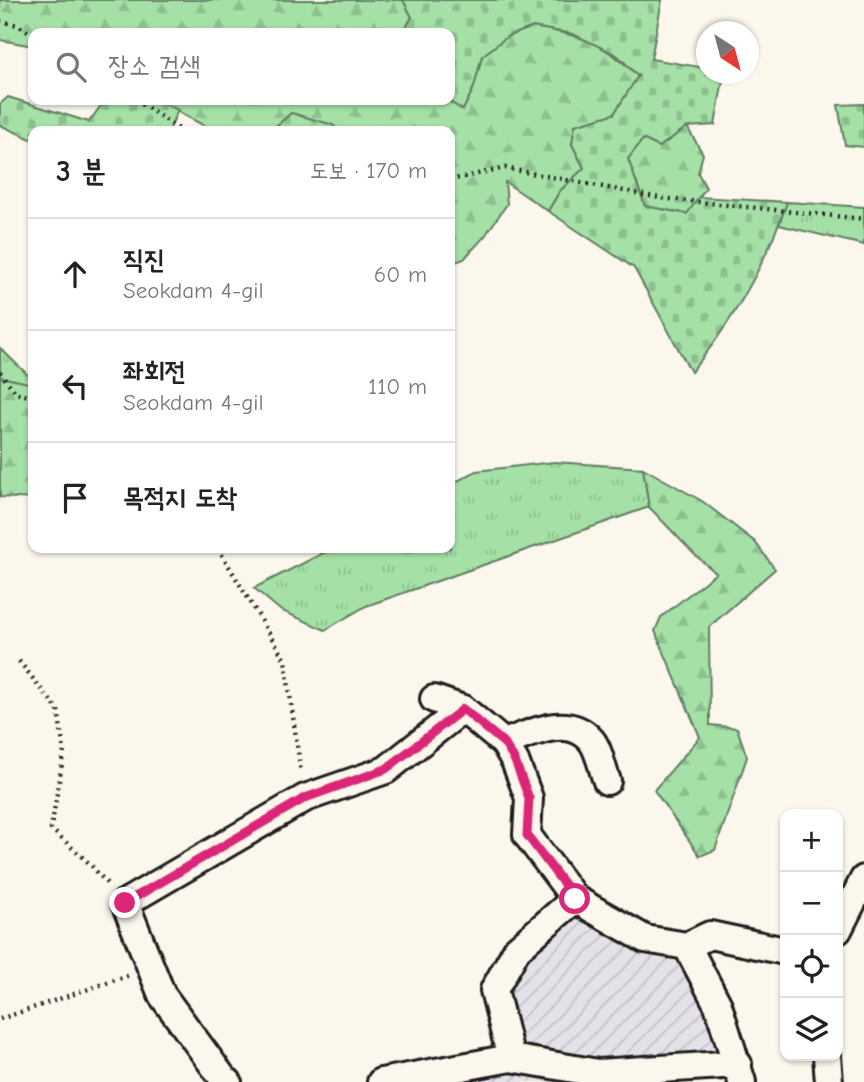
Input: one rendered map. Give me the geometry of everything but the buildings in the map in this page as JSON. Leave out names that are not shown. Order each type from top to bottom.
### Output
[{"type":"street","points":[[434,699],[463,709],[504,743],[515,761],[529,798],[527,835],[575,899],[645,939],[687,946],[710,935],[780,950]]},
{"type":"street","points":[[228,1082],[162,995],[125,903],[305,798],[386,769],[463,709]]},
{"type":"street","points":[[504,743],[558,725],[579,730],[592,741],[607,781]]},
{"type":"street","points":[[843,920],[864,879]]},
{"type":"street","points":[[511,1058],[494,990],[517,949],[575,899]]},
{"type":"street","points":[[382,1082],[511,1058],[598,1073],[740,1073],[718,1005],[687,946]]},
{"type":"street","points":[[827,1061],[829,1082]]},
{"type":"path","points":[[0,22],[18,26],[28,32]]},
{"type":"path","points":[[143,105],[175,126]]},
{"type":"path","points":[[455,179],[505,168],[660,198],[864,219]]},
{"type":"path","points":[[0,372],[16,393],[28,396]]},
{"type":"path","points":[[221,553],[285,660],[305,798]]},
{"type":"path","points":[[19,661],[58,710],[64,751],[51,829],[90,864],[125,903]]},
{"type":"path","points":[[0,1019],[151,969]]},
{"type":"shaded area","points":[[580,893],[657,935],[706,949],[754,1082],[472,1082],[518,1050],[503,994],[510,946]]},
{"type":"green space","points":[[0,0],[403,0],[412,17],[406,28],[28,28],[28,45],[0,40]]},
{"type":"green space","points":[[403,0],[662,0],[651,59],[696,66],[696,84],[722,84],[715,125],[687,127],[659,147],[643,139],[628,159],[645,206],[687,214],[699,197],[787,202],[769,248],[746,292],[721,333],[691,372],[634,268],[548,211],[560,191],[584,168],[572,144],[575,125],[614,114],[638,76],[617,55],[573,34],[533,27],[508,36],[482,56],[474,87],[463,110],[455,105],[455,28],[406,28],[412,17]]},
{"type":"green space","points":[[533,27],[578,37],[614,55],[638,76],[614,114],[575,125],[572,144],[584,168],[560,191],[548,211],[505,182],[507,204],[485,236],[464,259],[455,262],[455,126],[333,126],[291,113],[276,126],[205,126],[165,105],[455,105],[463,110],[474,87],[482,56],[508,36]]},
{"type":"green space","points":[[8,97],[89,122],[101,105],[167,105],[178,110],[171,126],[28,126],[28,138],[0,125],[0,104]]},
{"type":"green space","points":[[864,104],[864,147],[845,145],[838,105]]},
{"type":"green space","points":[[291,113],[333,126],[277,126]]},
{"type":"green space","points":[[687,127],[703,154],[698,173],[706,188],[687,214],[645,206],[628,159],[643,139],[659,147]]},
{"type":"green space","points":[[787,202],[864,207],[864,245],[779,225]]},
{"type":"green space","points":[[0,348],[28,375],[28,383],[0,377]]},
{"type":"green space","points":[[0,377],[28,383],[28,499],[0,497]]},
{"type":"green space","points":[[554,462],[643,468],[649,507],[366,606],[325,630],[280,610],[254,588],[323,553],[455,553],[455,482],[476,471]]},
{"type":"green space","points":[[643,468],[702,501],[755,542],[775,569],[709,627],[710,725],[737,728],[747,757],[715,850],[700,856],[654,790],[700,737],[655,631],[661,617],[716,573],[649,507]]},
{"type":"route","points":[[125,903],[305,798],[386,769],[463,709],[504,743],[515,761],[529,798],[527,835],[575,899]]}]
